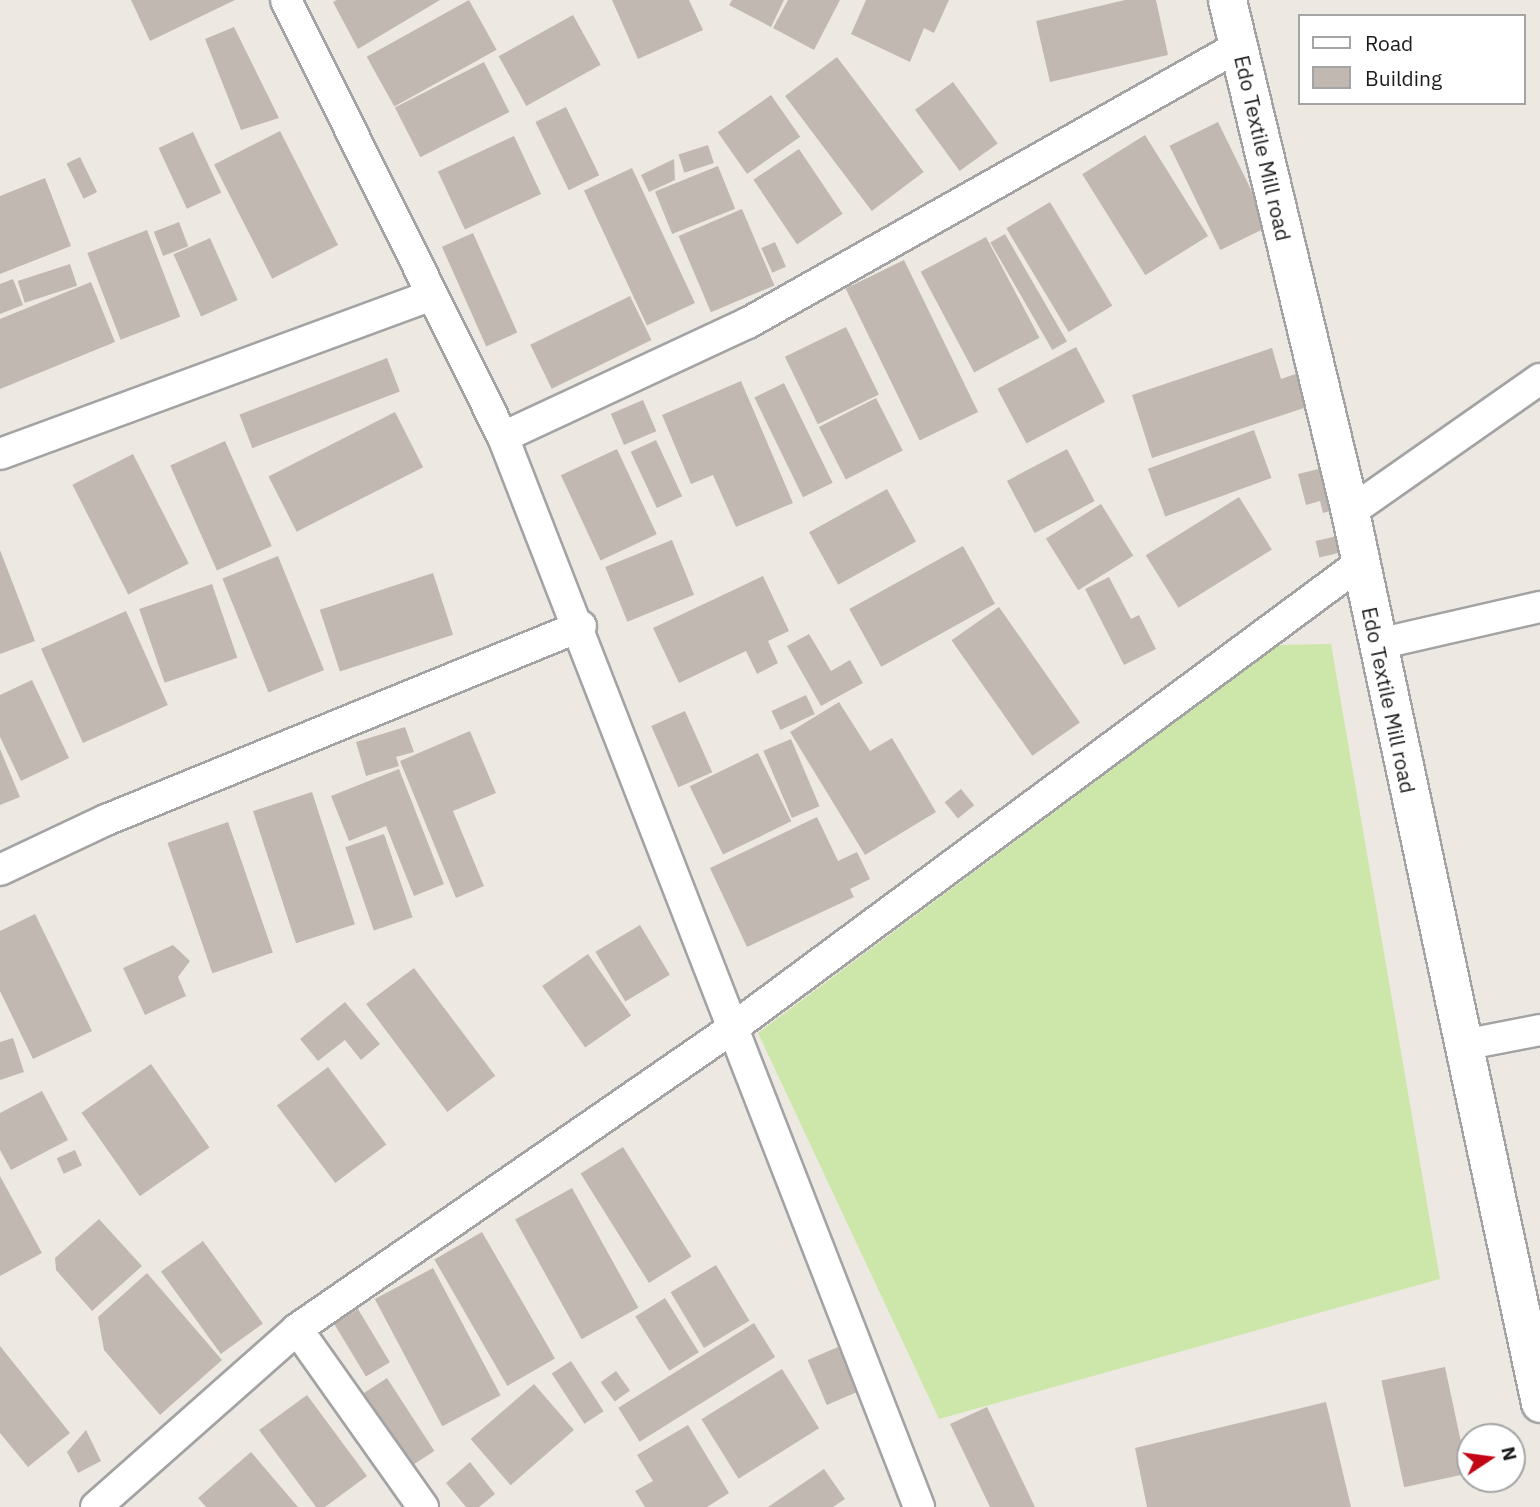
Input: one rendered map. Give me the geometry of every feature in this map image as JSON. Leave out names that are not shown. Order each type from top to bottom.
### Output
[{"type":"street","points":[[286,0],[503,438],[581,626],[651,830],[919,1507]]},
{"type":"street","name":"Edo Textile Mill road","points":[[1227,0],[1350,512],[1358,565],[1378,643],[1540,1403]]},
{"type":"street","points":[[503,438],[748,323],[1239,46]]},
{"type":"street","points":[[0,454],[432,295]]},
{"type":"street","points":[[1350,512],[1540,379]]},
{"type":"street","points":[[96,1507],[297,1329],[730,1030],[1358,565]]},
{"type":"street","points":[[1378,643],[1540,607]]},
{"type":"street","points":[[0,870],[106,820],[581,626]]},
{"type":"street","points":[[1463,1045],[1540,1030]]},
{"type":"street","points":[[297,1329],[423,1507]]},
{"type":"green space","points":[[1331,644],[1440,1279],[939,1419],[758,1033],[1279,645]]},
{"type":"building","points":[[131,0],[235,0],[150,41]]},
{"type":"building","points":[[337,0],[440,0],[358,49],[333,2]]},
{"type":"building","points":[[469,0],[497,50],[394,107],[367,57]]},
{"type":"building","points":[[612,0],[689,0],[703,30],[638,59]]},
{"type":"building","points":[[732,0],[784,0],[771,27],[729,5]]},
{"type":"building","points":[[788,0],[840,0],[814,50],[773,28]]},
{"type":"building","points":[[866,0],[949,0],[934,33],[924,28],[910,62],[851,34]]},
{"type":"building","points":[[1125,0],[1156,0],[1168,55],[1050,82],[1036,21]]},
{"type":"building","points":[[573,15],[601,65],[526,106],[499,56]]},
{"type":"building","points":[[234,27],[279,118],[241,130],[205,39]]},
{"type":"building","points":[[837,57],[924,172],[872,211],[785,96]]},
{"type":"building","points":[[484,62],[509,112],[420,157],[395,107]]},
{"type":"building","points":[[953,82],[998,143],[960,171],[915,110]]},
{"type":"building","points":[[771,95],[800,137],[747,174],[718,132]]},
{"type":"building","points":[[566,107],[599,175],[569,190],[535,122]]},
{"type":"building","points":[[1218,122],[1269,226],[1220,250],[1169,146]]},
{"type":"building","points":[[280,131],[338,245],[272,279],[214,165]]},
{"type":"building","points":[[193,132],[221,193],[187,209],[159,148]]},
{"type":"building","points":[[1145,135],[1208,236],[1145,275],[1082,174]]},
{"type":"building","points":[[514,136],[541,194],[465,230],[438,171]]},
{"type":"building","points":[[708,145],[714,163],[684,173],[679,155]]},
{"type":"building","points":[[799,149],[843,214],[797,244],[753,180]]},
{"type":"building","points":[[80,157],[97,192],[84,199],[67,164]]},
{"type":"building","points":[[674,159],[675,180],[649,192],[641,175]]},
{"type":"building","points":[[718,166],[735,209],[672,234],[655,191]]},
{"type":"building","points":[[632,168],[695,303],[647,325],[584,190]]},
{"type":"building","points":[[45,178],[71,246],[0,274],[0,196]]},
{"type":"building","points":[[1050,202],[1112,306],[1069,332],[1006,228]]},
{"type":"building","points":[[742,209],[774,285],[711,312],[678,236]]},
{"type":"building","points":[[179,222],[188,246],[163,256],[154,232]]},
{"type":"building","points":[[147,230],[180,317],[121,340],[87,253]]},
{"type":"building","points":[[473,233],[517,333],[486,346],[442,247]]},
{"type":"building","points":[[1005,234],[1067,341],[1052,350],[990,242]]},
{"type":"building","points":[[986,237],[1040,338],[974,372],[921,272]]},
{"type":"building","points":[[210,238],[238,300],[201,316],[173,254]]},
{"type":"building","points":[[775,242],[786,267],[772,273],[761,248]]},
{"type":"building","points":[[904,260],[978,412],[920,440],[846,288]]},
{"type":"building","points":[[70,264],[77,286],[25,303],[18,281]]},
{"type":"building","points":[[13,279],[23,305],[0,314],[0,284]]},
{"type":"building","points":[[91,282],[115,342],[0,389],[0,319]]},
{"type":"building","points":[[630,296],[651,340],[552,389],[530,345]]},
{"type":"building","points":[[846,327],[879,394],[818,424],[785,357]]},
{"type":"building","points":[[1076,347],[1105,402],[1027,444],[997,389]]},
{"type":"building","points":[[1272,348],[1281,379],[1301,372],[1313,405],[1152,458],[1132,395]]},
{"type":"building","points":[[387,358],[400,392],[252,448],[239,415]]},
{"type":"building","points":[[741,381],[793,503],[736,527],[713,475],[691,484],[662,415]]},
{"type":"building","points":[[784,383],[833,483],[803,497],[754,397]]},
{"type":"building","points":[[876,398],[903,451],[846,480],[819,427]]},
{"type":"building","points":[[643,400],[656,431],[624,445],[611,414]]},
{"type":"building","points":[[395,412],[423,467],[297,532],[268,476]]},
{"type":"building","points":[[1254,430],[1271,478],[1165,517],[1148,469]]},
{"type":"building","points":[[656,440],[682,496],[657,508],[631,452]]},
{"type":"building","points":[[225,441],[272,546],[217,570],[170,465]]},
{"type":"building","points":[[617,449],[657,534],[601,560],[561,475]]},
{"type":"building","points":[[1067,449],[1095,501],[1035,533],[1007,481]]},
{"type":"building","points":[[133,454],[189,564],[128,594],[72,485]]},
{"type":"building","points":[[1327,467],[1338,509],[1323,513],[1320,501],[1306,505],[1298,474]]},
{"type":"building","points":[[887,489],[916,541],[838,585],[809,532]]},
{"type":"building","points":[[1239,497],[1272,550],[1179,608],[1146,555]]},
{"type":"building","points":[[1101,504],[1133,556],[1078,590],[1046,538]]},
{"type":"building","points":[[1337,536],[1341,553],[1319,558],[1316,541]]},
{"type":"building","points":[[672,540],[694,595],[627,622],[605,567]]},
{"type":"building","points":[[963,546],[995,604],[881,667],[849,609]]},
{"type":"building","points":[[0,550],[35,641],[0,654]]},
{"type":"building","points":[[278,556],[324,670],[268,693],[222,578]]},
{"type":"building","points":[[433,573],[453,635],[340,672],[320,610]]},
{"type":"building","points":[[763,576],[789,631],[768,641],[778,663],[757,674],[746,651],[679,683],[653,628]]},
{"type":"building","points":[[1109,577],[1131,619],[1139,615],[1156,649],[1124,665],[1085,589]]},
{"type":"building","points":[[212,584],[237,658],[165,683],[139,609]]},
{"type":"building","points":[[999,607],[1080,723],[1032,756],[951,640]]},
{"type":"building","points":[[126,611],[168,705],[83,743],[41,649]]},
{"type":"building","points":[[809,634],[831,671],[850,660],[863,683],[821,706],[787,646]]},
{"type":"building","points":[[32,680],[69,758],[21,781],[0,737],[0,695]]},
{"type":"building","points":[[806,695],[815,714],[780,730],[772,711]]},
{"type":"building","points":[[839,702],[870,751],[892,738],[936,812],[865,855],[790,732]]},
{"type":"building","points":[[685,711],[712,772],[678,787],[651,726]]},
{"type":"building","points":[[405,727],[414,752],[396,757],[399,766],[366,776],[356,742]]},
{"type":"building","points":[[470,731],[496,793],[453,811],[484,886],[456,898],[400,761]]},
{"type":"building","points":[[791,739],[820,806],[792,818],[763,751]]},
{"type":"building","points":[[0,749],[20,797],[0,805]]},
{"type":"building","points":[[758,753],[791,821],[723,855],[690,786]]},
{"type":"building","points":[[399,769],[444,884],[414,896],[386,826],[349,841],[331,796]]},
{"type":"building","points":[[961,789],[974,805],[958,819],[945,802]]},
{"type":"building","points":[[312,792],[355,924],[296,943],[253,811]]},
{"type":"building","points":[[817,817],[838,861],[857,852],[870,879],[850,889],[854,897],[747,947],[710,868]]},
{"type":"building","points":[[228,822],[273,952],[212,973],[167,843]]},
{"type":"building","points":[[384,834],[413,917],[374,931],[345,847]]},
{"type":"building","points":[[35,914],[92,1031],[33,1059],[0,991],[0,931]]},
{"type":"building","points":[[640,925],[670,975],[625,1001],[595,952]]},
{"type":"building","points":[[173,945],[190,961],[178,977],[186,996],[145,1015],[123,968]]},
{"type":"building","points":[[588,954],[631,1015],[585,1048],[542,986]]},
{"type":"building","points":[[414,968],[495,1076],[447,1112],[366,1004]]},
{"type":"building","points":[[345,1002],[380,1044],[361,1060],[345,1040],[318,1061],[300,1039]]},
{"type":"building","points":[[13,1038],[24,1072],[0,1080],[0,1042]]},
{"type":"building","points":[[151,1064],[210,1148],[140,1196],[81,1113]]},
{"type":"building","points":[[328,1067],[386,1144],[335,1183],[277,1106]]},
{"type":"building","points":[[42,1091],[68,1140],[11,1170],[0,1150],[0,1113]]},
{"type":"building","points":[[623,1147],[691,1256],[649,1283],[581,1173]]},
{"type":"building","points":[[75,1150],[82,1166],[64,1174],[57,1158]]},
{"type":"building","points":[[0,1176],[42,1253],[0,1276]]},
{"type":"building","points":[[572,1188],[638,1308],[582,1339],[515,1220]]},
{"type":"building","points":[[99,1219],[142,1266],[92,1311],[56,1270],[55,1258]]},
{"type":"building","points":[[482,1232],[555,1358],[507,1386],[434,1260]]},
{"type":"building","points":[[203,1241],[263,1324],[221,1354],[161,1272]]},
{"type":"building","points":[[716,1265],[749,1321],[704,1348],[671,1292]]},
{"type":"building","points":[[433,1268],[501,1395],[442,1426],[375,1299]]},
{"type":"building","points":[[147,1273],[222,1360],[160,1415],[104,1350],[98,1317]]},
{"type":"building","points":[[665,1298],[699,1352],[669,1371],[635,1317]]},
{"type":"building","points":[[358,1309],[390,1362],[366,1377],[334,1323]]},
{"type":"building","points":[[754,1323],[775,1357],[640,1442],[618,1408]]},
{"type":"building","points":[[0,1346],[70,1433],[28,1467],[0,1433]]},
{"type":"building","points":[[838,1347],[857,1392],[827,1405],[808,1360]]},
{"type":"building","points":[[571,1361],[604,1411],[584,1424],[552,1374]]},
{"type":"building","points":[[1445,1367],[1457,1423],[1456,1476],[1404,1487],[1381,1381]]},
{"type":"building","points":[[782,1369],[819,1428],[739,1479],[701,1419]]},
{"type":"building","points":[[616,1371],[630,1390],[615,1402],[601,1382]]},
{"type":"building","points":[[387,1378],[434,1451],[411,1466],[364,1393]]},
{"type":"building","points":[[534,1384],[574,1430],[511,1485],[471,1439]]},
{"type":"building","points":[[307,1395],[367,1476],[325,1507],[316,1507],[259,1430]]},
{"type":"building","points":[[1326,1402],[1351,1507],[1147,1507],[1135,1448]]},
{"type":"building","points":[[987,1407],[1035,1507],[990,1507],[950,1424]]},
{"type":"building","points":[[688,1425],[729,1493],[707,1507],[645,1507],[635,1491],[653,1481],[637,1455]]},
{"type":"building","points":[[86,1430],[101,1461],[78,1473],[67,1452]]},
{"type":"building","points":[[251,1452],[298,1507],[206,1507],[198,1498]]},
{"type":"building","points":[[470,1462],[495,1494],[479,1507],[466,1507],[446,1483]]},
{"type":"building","points":[[824,1469],[845,1499],[833,1507],[768,1507]]}]
